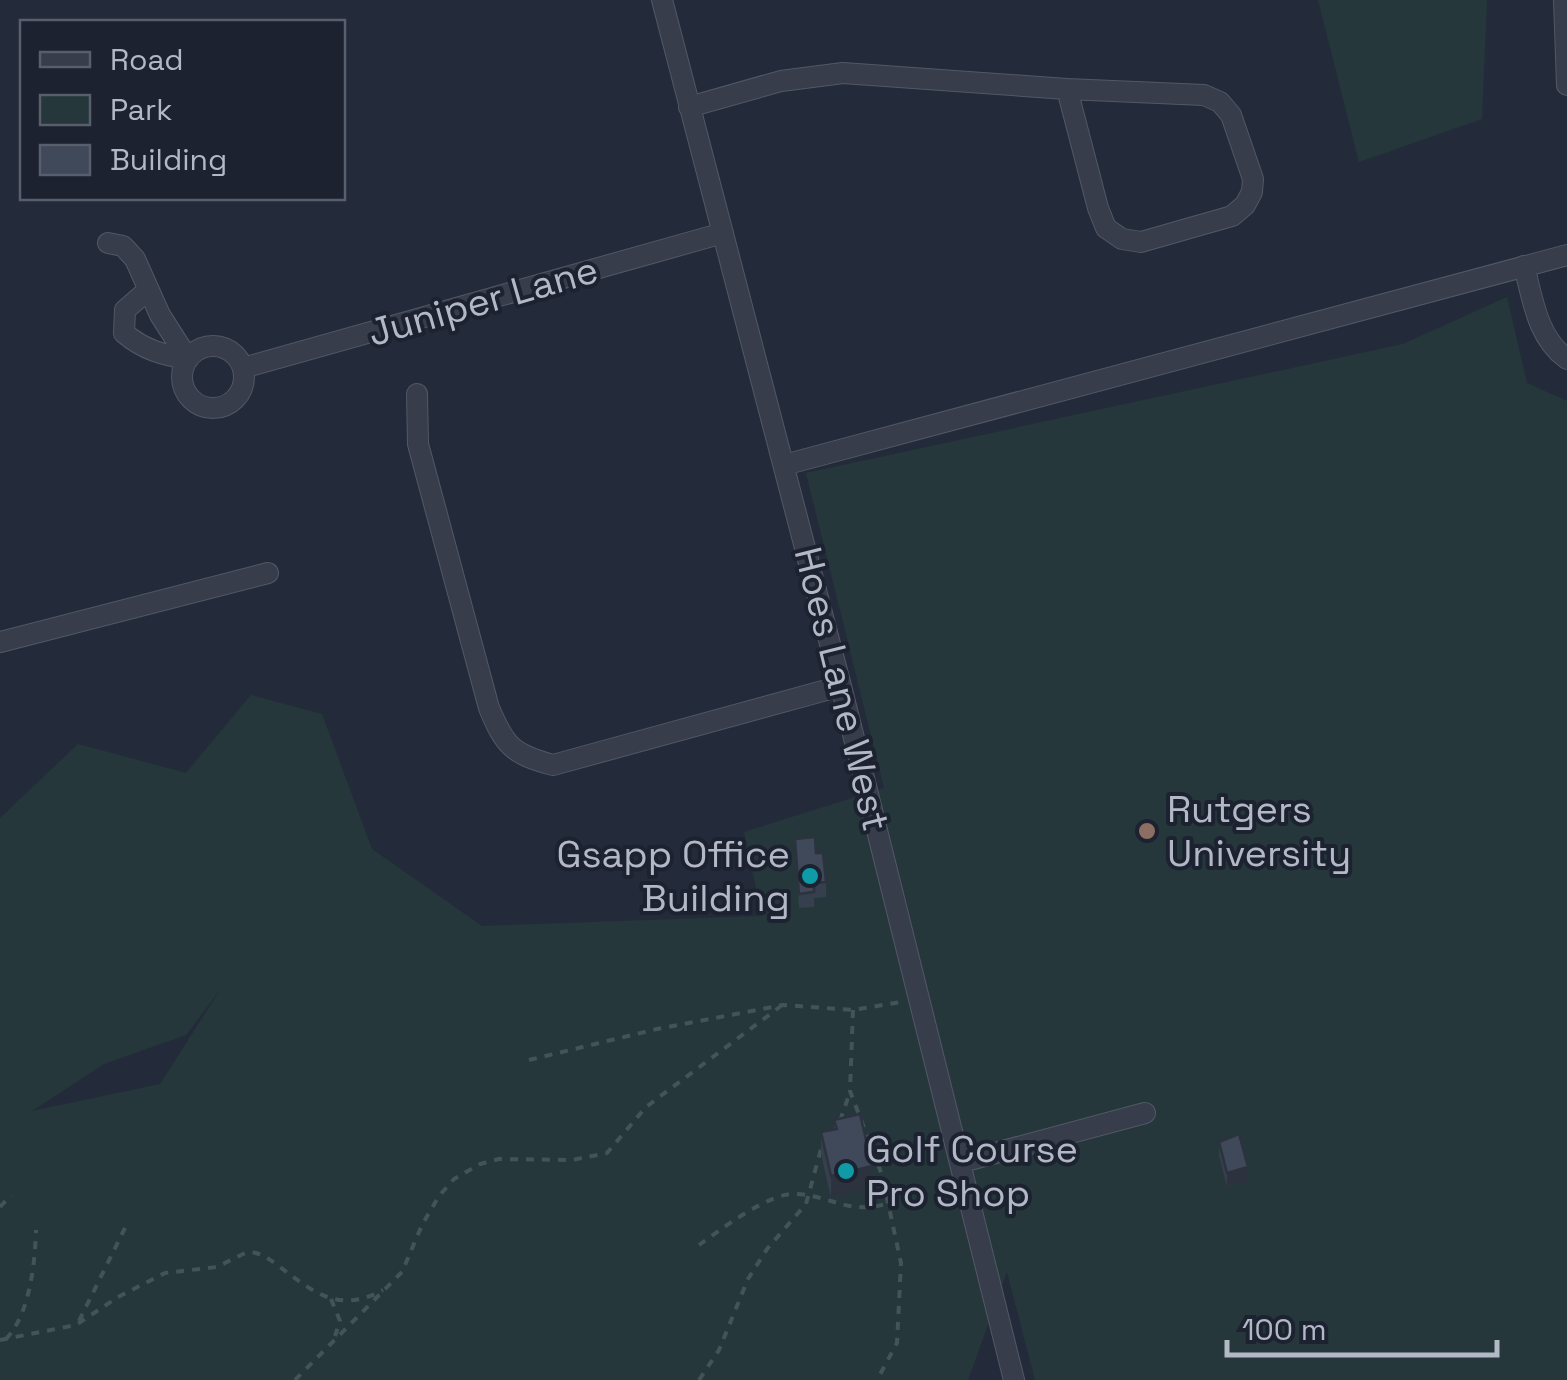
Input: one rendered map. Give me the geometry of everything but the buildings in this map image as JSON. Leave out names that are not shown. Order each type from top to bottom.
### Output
[{"type":"street","name":"Hoes Lane West","points":[[662,0],[841,686],[1014,1380]]},
{"type":"street","points":[[1564,0],[1567,85]]},
{"type":"street","points":[[689,107],[781,82],[843,73],[1204,95],[1220,102],[1232,115],[1253,179],[1252,192],[1245,204],[1232,216],[1142,242],[1122,238],[1106,228],[1067,89]]},
{"type":"street","name":"Juniper Lane","points":[[242,368],[722,233]]},
{"type":"street","points":[[108,243],[123,246],[135,259],[148,290],[188,359]]},
{"type":"street","points":[[784,465],[1567,255]]},
{"type":"street","points":[[1524,266],[1539,322],[1549,342],[1567,359]]},
{"type":"street","points":[[148,290],[124,310],[124,333],[160,354],[188,359]]},
{"type":"street","points":[[213,346],[234,354],[242,368],[243,387],[239,396],[229,404],[210,408],[190,398],[182,374],[188,359],[200,349],[213,346]]},
{"type":"street","points":[[417,394],[418,444],[488,708],[502,739],[527,758],[553,765],[841,686]]},
{"type":"street","points":[[0,642],[268,574]]},
{"type":"street","points":[[962,1162],[1145,1113]]},
{"type":"path","points":[[529,1060],[658,1029],[781,1006],[853,1010],[920,999]]},
{"type":"path","points":[[295,1380],[402,1272],[422,1224],[454,1179],[480,1164],[499,1159],[572,1160],[607,1153],[646,1106],[781,1006]]},
{"type":"path","points":[[837,1127],[850,1092],[853,1010]]},
{"type":"path","points":[[850,1092],[882,1175],[900,1263],[897,1342],[878,1380]]},
{"type":"path","points":[[699,1380],[719,1350],[748,1279],[810,1196],[820,1152],[828,1139]]},
{"type":"path","points":[[699,1245],[727,1225],[792,1193],[839,1206],[863,1208],[888,1202]]},
{"type":"path","points":[[0,1207],[11,1195]]},
{"type":"path","points":[[76,1325],[125,1228]]},
{"type":"path","points":[[3,1340],[15,1330],[19,1318],[31,1276],[36,1230]]},
{"type":"path","points":[[3,1340],[76,1325],[118,1297],[165,1274],[217,1267],[247,1252],[265,1257],[331,1299],[350,1303],[387,1288]]},
{"type":"path","points":[[331,1299],[340,1321],[333,1341]]},
{"type":"green space","points":[[1318,0],[1487,0],[1482,119],[1359,162]]},
{"type":"green space","name":"Rutgers University","points":[[1507,297],[1527,383],[1567,401],[1567,1380],[1035,1380],[1007,1272],[968,1380],[0,1380],[0,818],[78,744],[186,773],[251,695],[322,714],[372,849],[482,926],[762,916],[744,832],[884,788],[806,473],[1403,344]],"holes":[[[220,990],[160,1084],[32,1111],[104,1064],[186,1035]]]},
{"type":"place","name":"Rutgers University","points":[[1147,831]]},
{"type":"place","name":"Gsapp Office Building","points":[[810,876]]},
{"type":"place","name":"Golf Course Pro Shop","points":[[846,1171]]}]
